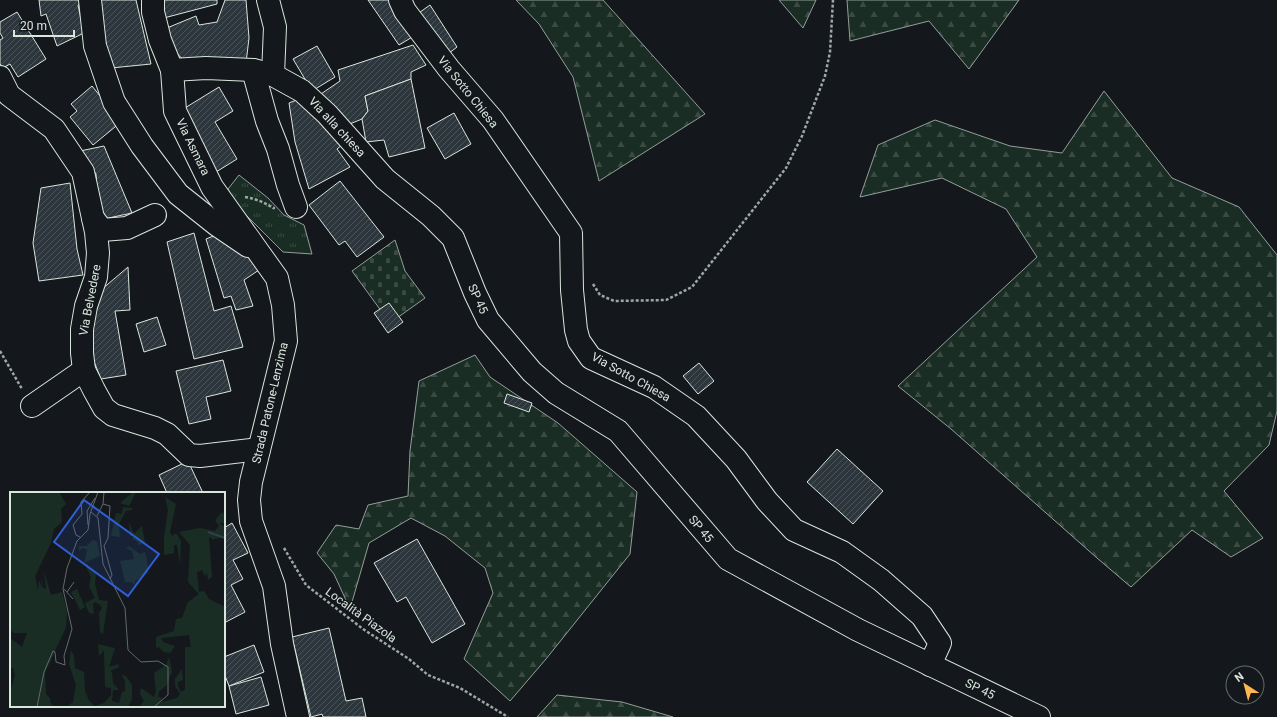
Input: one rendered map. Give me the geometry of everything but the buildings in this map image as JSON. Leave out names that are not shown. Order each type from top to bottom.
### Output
[{"type":"street","points":[[90,0],[95,46],[114,102],[142,146],[178,194],[217,225],[263,258]]},
{"type":"street","name":"Via Asmara","points":[[153,0],[153,12],[160,40],[172,70],[175,111],[212,187],[263,258]]},
{"type":"street","points":[[268,0],[275,27],[263,73],[267,121],[278,149],[296,207]]},
{"type":"street","name":"Via Sotto Chiesa","points":[[400,0],[405,11],[449,69],[493,120],[570,232],[572,290],[576,330],[579,341],[591,358],[654,387],[696,416],[736,459],[768,501],[794,530],[842,552],[881,580],[922,616],[940,643],[930,665]]},
{"type":"street","name":"Via alla chiesa","points":[[172,70],[206,68],[263,73],[302,91],[327,114],[385,179],[431,216],[453,238]]},
{"type":"street","name":"Via Belvedere","points":[[0,77],[10,95],[54,129],[83,172],[93,218],[98,253],[96,277],[86,306],[82,329],[82,353],[84,370],[104,408],[113,415],[155,428],[167,434],[189,455],[200,456],[259,449]]},
{"type":"street","points":[[93,218],[102,230],[126,228],[155,214]]},
{"type":"street","name":"SP 45","points":[[453,238],[475,293],[488,320],[532,372],[556,393],[618,432],[728,559],[858,630],[1039,717]]},
{"type":"street","name":"Strada Patone-Lenzima","points":[[263,258],[277,278],[284,305],[286,341],[251,482],[249,500],[251,521],[274,586],[282,644],[298,717]]},
{"type":"street","points":[[32,406],[84,370]]},
{"type":"path","points":[[593,283],[600,295],[614,300],[666,300],[692,286],[786,168],[802,136],[825,76],[830,52],[833,0]]},
{"type":"path","points":[[0,352],[32,406]]},
{"type":"path","name":"Località Piazola","points":[[282,543],[306,586],[363,629],[409,659],[428,675],[460,688],[508,717]]},
{"type":"green space","points":[[516,0],[603,0],[705,114],[599,181],[573,77],[539,24]]},
{"type":"green space","points":[[779,0],[816,0],[803,28]]},
{"type":"green space","points":[[847,0],[1019,0],[969,69],[929,21],[850,41]]},
{"type":"green space","points":[[1104,91],[1172,178],[1239,207],[1277,255],[1277,411],[1269,445],[1224,491],[1263,538],[1231,557],[1192,530],[1131,587],[951,429],[898,386],[1037,257],[1006,209],[942,178],[860,197],[878,145],[935,120],[1010,146],[1062,153]]},
{"type":"green space","points":[[239,175],[268,198],[284,215],[304,225],[312,254],[283,252],[237,206],[228,189]]},
{"type":"green space","points":[[395,240],[405,271],[425,298],[390,323],[352,271]]},
{"type":"green space","points":[[475,355],[490,377],[558,423],[637,492],[630,554],[546,659],[510,701],[464,659],[493,593],[485,568],[445,536],[411,518],[369,543],[350,609],[334,574],[317,553],[336,525],[359,529],[368,505],[408,496],[410,451],[419,381]]},
{"type":"green space","points":[[557,695],[622,702],[673,717],[537,717]]}]
